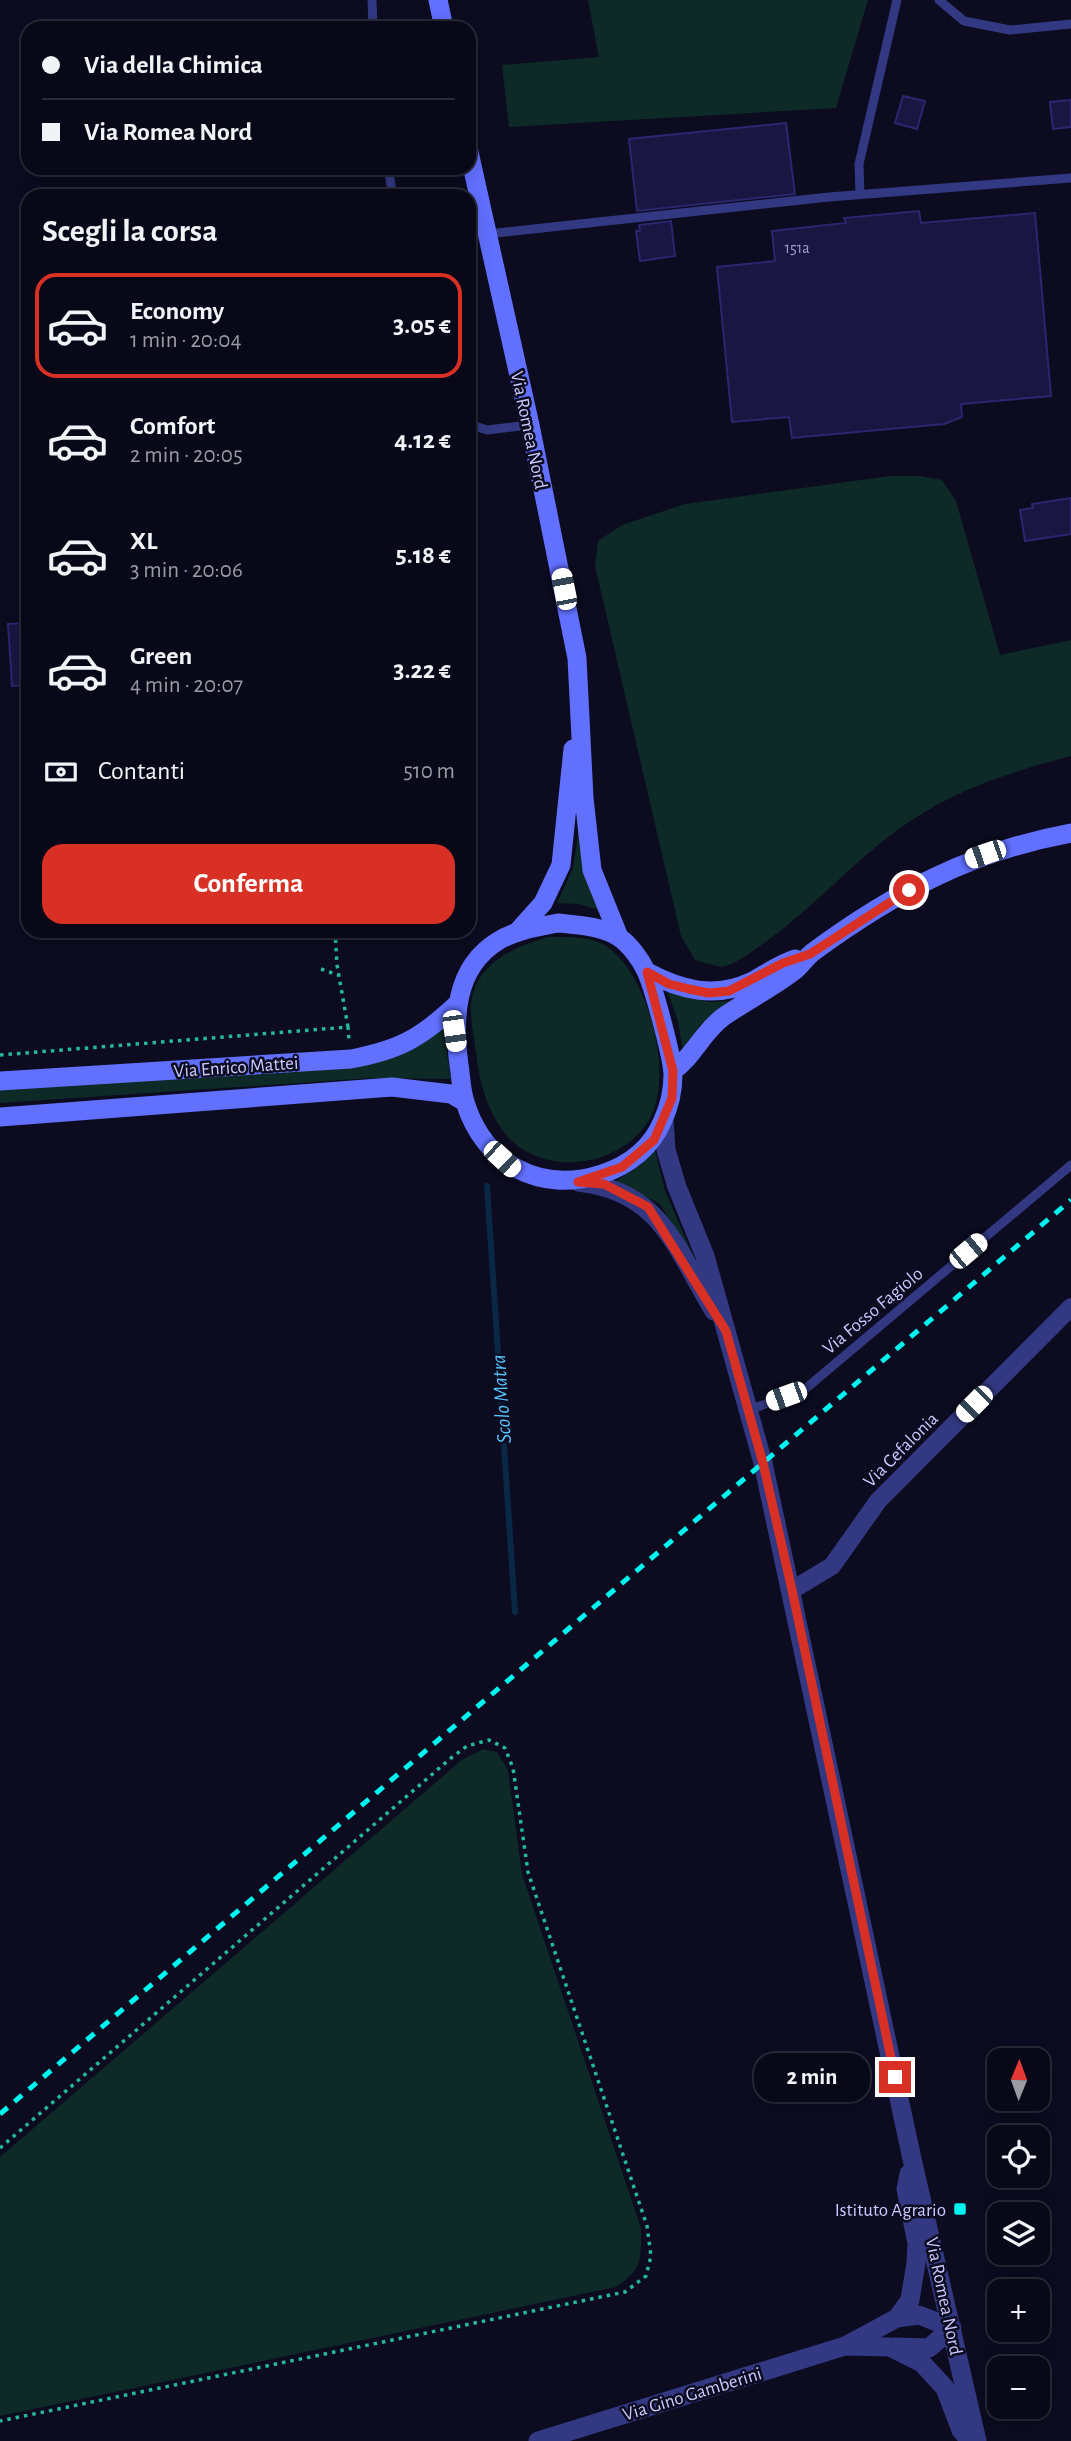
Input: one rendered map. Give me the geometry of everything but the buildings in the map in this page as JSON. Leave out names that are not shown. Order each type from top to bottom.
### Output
[{"type":"main road","points":[[438,0],[442,21]]},
{"type":"main road","name":"Via Romea Nord","points":[[474,175],[530,425],[577,658],[578,709],[592,870],[619,937]]},
{"type":"main road","name":"Via Romea Nord","points":[[518,931],[543,903],[561,865],[568,815],[568,776],[578,709]]},
{"type":"main road","points":[[673,1071],[682,1065],[696,1042],[721,1018],[796,970],[810,954],[890,900],[965,861],[1024,841],[1071,833]]},
{"type":"main road","points":[[558,923],[590,927],[619,937],[647,972],[673,1071],[672,1098],[654,1140],[622,1167],[578,1182],[540,1179],[513,1168],[492,1149],[465,1102],[454,1031],[456,1005],[465,979],[480,958],[496,942],[518,931],[558,923]]},
{"type":"main road","points":[[647,972],[682,987],[709,993],[729,991],[783,963],[810,954]]},
{"type":"main road","name":"Via Enrico Mattei","points":[[0,1081],[351,1059],[386,1052],[428,1031],[456,1005]]},
{"type":"main road","name":"Via Enrico Mattei","points":[[0,1117],[392,1087],[451,1094],[465,1102]]},
{"type":"street","name":"Via Romea Nord","points":[[664,1119],[666,1150],[677,1187],[705,1256],[749,1410],[792,1590],[912,2159],[977,2441]]},
{"type":"street","name":"Via Romea Nord","points":[[578,1182],[604,1184],[648,1207],[726,1331]]},
{"type":"street","name":"Via Cefalonia","points":[[792,1590],[832,1566],[877,1501],[1071,1307]]},
{"type":"street","points":[[897,2318],[910,2300],[916,2263],[916,2243],[906,2189],[912,2159]]},
{"type":"street","points":[[897,2318],[919,2315],[952,2328]]},
{"type":"street","name":"Via Gino Gamberini","points":[[538,2441],[845,2346],[897,2318]]},
{"type":"street","name":"Via Gino Gamberini","points":[[845,2346],[929,2348],[952,2328]]},
{"type":"street","name":"Via Gino Gamberini","points":[[890,2347],[922,2363],[945,2388],[961,2430],[970,2441]]},
{"type":"lane","points":[[372,0],[373,21]]},
{"type":"lane","points":[[860,194],[859,164],[897,0]]},
{"type":"lane","points":[[939,0],[964,21],[1010,30],[1071,24]]},
{"type":"lane","points":[[486,234],[860,194],[1071,178]]},
{"type":"lane","points":[[476,426],[487,430],[530,425]]},
{"type":"lane","name":"Via Fosso Fagiolo","points":[[749,1410],[804,1390],[1071,1165]]},
{"type":"path","points":[[335,938],[338,975],[351,1059]]},
{"type":"path","points":[[321,969],[338,975]]},
{"type":"path","points":[[0,1055],[348,1027]]},
{"type":"path","points":[[0,2148],[451,1758],[467,1746],[489,1740],[505,1748],[513,1768],[528,1872],[647,2226],[651,2256],[646,2276],[625,2292],[0,2421]]},
{"type":"green space","points":[[588,0],[868,0],[836,108],[509,127],[502,65],[599,57]]},
{"type":"green space","points":[[890,476],[920,476],[942,480],[956,501],[1000,655],[1071,640],[1071,756],[987,782],[947,799],[890,835],[803,912],[752,952],[726,966],[695,960],[681,936],[595,566],[598,541],[622,525],[685,504]]},
{"type":"green space","points":[[580,821],[599,910],[578,904],[557,903],[573,868]]},
{"type":"green space","points":[[549,937],[593,940],[606,946],[621,960],[635,979],[645,1002],[658,1053],[656,1101],[649,1120],[636,1137],[619,1149],[600,1158],[579,1162],[557,1162],[537,1156],[518,1146],[503,1131],[484,1094],[473,1031],[473,995],[486,970],[509,952]]},
{"type":"green space","points":[[667,991],[709,1002],[733,1001],[699,1026],[683,1051],[678,1021]]},
{"type":"green space","points":[[442,1023],[451,1079],[372,1078],[0,1103],[0,1090],[360,1065]]},
{"type":"green space","points":[[655,1150],[665,1191],[702,1276],[660,1204],[616,1181],[640,1165]]},
{"type":"green space","points":[[483,1749],[497,1752],[508,1770],[522,1874],[641,2228],[640,2256],[636,2269],[616,2287],[0,2416],[0,2157],[463,1759]]},
{"type":"waterway","name":"Scolo Matra","points":[[487,1186],[515,1612]]},
{"type":"railway","points":[[0,2114],[1071,1200]]},
{"type":"place","name":"Istituto Agrario","points":[[960,2209]]},
{"type":"route","points":[[895,2077],[792,1590],[763,1463],[726,1331],[664,1228],[648,1207],[624,1192],[604,1184],[578,1182],[622,1167],[654,1140],[672,1098],[673,1071],[647,972],[669,984],[689,989],[709,993],[729,991],[783,963],[810,954],[909,890]]}]
